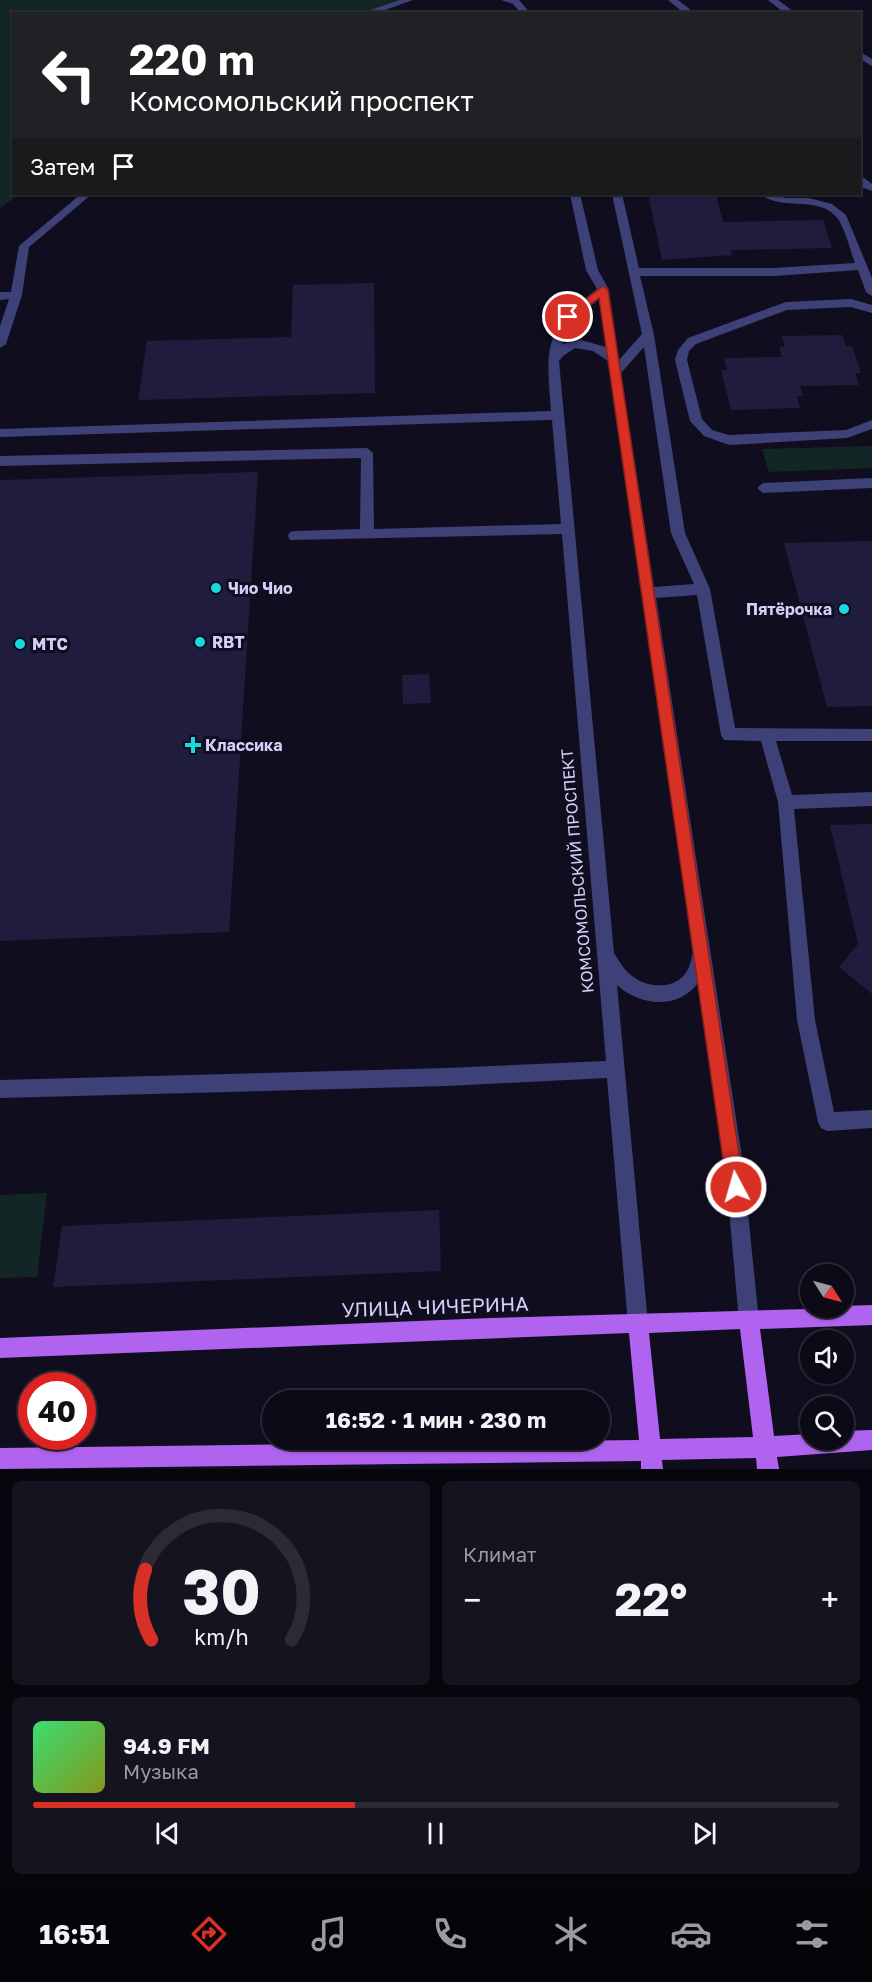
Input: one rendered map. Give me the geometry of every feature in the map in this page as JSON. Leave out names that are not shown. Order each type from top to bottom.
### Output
[{"type":"main road","name":"УЛИЦА ЧИЧЕРИНА","points":[[0,1348],[872,1315]]},
{"type":"main road","points":[[749,1321],[768,1469]]},
{"type":"main road","name":"КОМСОМОЛЬСКИЙ ПРОСПЕКТ","points":[[638,1324],[651,1459]]},
{"type":"main road","points":[[0,1459],[651,1459],[766,1447],[872,1440]]},
{"type":"street","points":[[370,12],[409,0]]},
{"type":"street","points":[[505,0],[516,1]]},
{"type":"street","points":[[672,0],[689,12]]},
{"type":"street","points":[[771,0],[790,12]]},
{"type":"street","points":[[0,344],[16,295],[24,246],[86,195]]},
{"type":"street","points":[[575,195],[592,270],[603,290],[700,951],[734,1164],[749,1321]]},
{"type":"street","points":[[617,195],[648,335],[678,533],[703,589],[729,735],[872,735]]},
{"type":"street","points":[[768,195],[784,201],[809,201],[828,206],[842,217],[872,292]]},
{"type":"street","points":[[634,272],[774,272],[862,266]]},
{"type":"street","name":"КОМСОМОЛЬСКИЙ ПРОСПЕКТ","points":[[603,290],[568,317],[557,336],[553,361],[638,1324]]},
{"type":"street","points":[[0,296],[16,295]]},
{"type":"street","points":[[872,309],[851,303],[786,306],[692,341],[684,350],[681,360],[696,421],[708,433],[729,440],[847,434],[872,424]]},
{"type":"street","points":[[614,365],[648,335]]},
{"type":"street","points":[[553,361],[562,349],[580,344],[596,346],[614,365]]},
{"type":"street","points":[[0,434],[558,415]]},
{"type":"street","points":[[0,461],[367,453],[367,534]]},
{"type":"street","points":[[763,488],[872,483]]},
{"type":"street","points":[[295,536],[568,529]]},
{"type":"street","points":[[647,593],[703,589]]},
{"type":"street","points":[[767,734],[786,802],[806,1020],[827,1122],[872,1119]]},
{"type":"street","points":[[786,802],[872,800]]},
{"type":"street","points":[[606,953],[612,968],[622,981],[635,990],[651,995],[667,994],[681,989],[692,979],[699,966],[700,951]]},
{"type":"street","points":[[0,1089],[447,1077],[615,1069]]},
{"type":"green space","points":[[0,0],[407,0],[370,12],[12,12],[12,195],[19,195],[0,208]]},
{"type":"green space","points":[[872,446],[872,468],[769,472],[762,449]]},
{"type":"green space","points":[[47,1193],[37,1277],[0,1278],[0,1195]]},
{"type":"building","points":[[648,195],[716,195],[723,222],[823,220],[832,248],[731,250],[732,255],[662,260]]},
{"type":"building","points":[[374,283],[375,393],[138,400],[147,341],[291,337],[293,285]]},
{"type":"building","points":[[842,335],[846,346],[852,346],[861,373],[855,373],[859,385],[800,386],[803,396],[797,396],[800,408],[731,410],[721,370],[727,370],[724,358],[782,357],[779,347],[785,347],[782,336]]},
{"type":"building","points":[[258,472],[229,932],[0,941],[0,480]]},
{"type":"building","points":[[872,541],[872,706],[827,707],[784,543]]},
{"type":"building","points":[[429,674],[431,703],[403,704],[402,675]]},
{"type":"building","points":[[872,824],[872,994],[839,967],[858,944],[830,825]]},
{"type":"building","points":[[439,1210],[441,1271],[53,1287],[62,1226]]},
{"type":"place","name":"Чио Чио","points":[[216,588]]},
{"type":"place","name":"Пятёрочка","points":[[844,609]]},
{"type":"place","name":"RBT","points":[[200,642]]},
{"type":"place","name":"МТС","points":[[20,644]]},
{"type":"place","name":"Классика","points":[[193,745]]},
{"type":"route","points":[[568,317],[603,290],[736,1187]]}]
